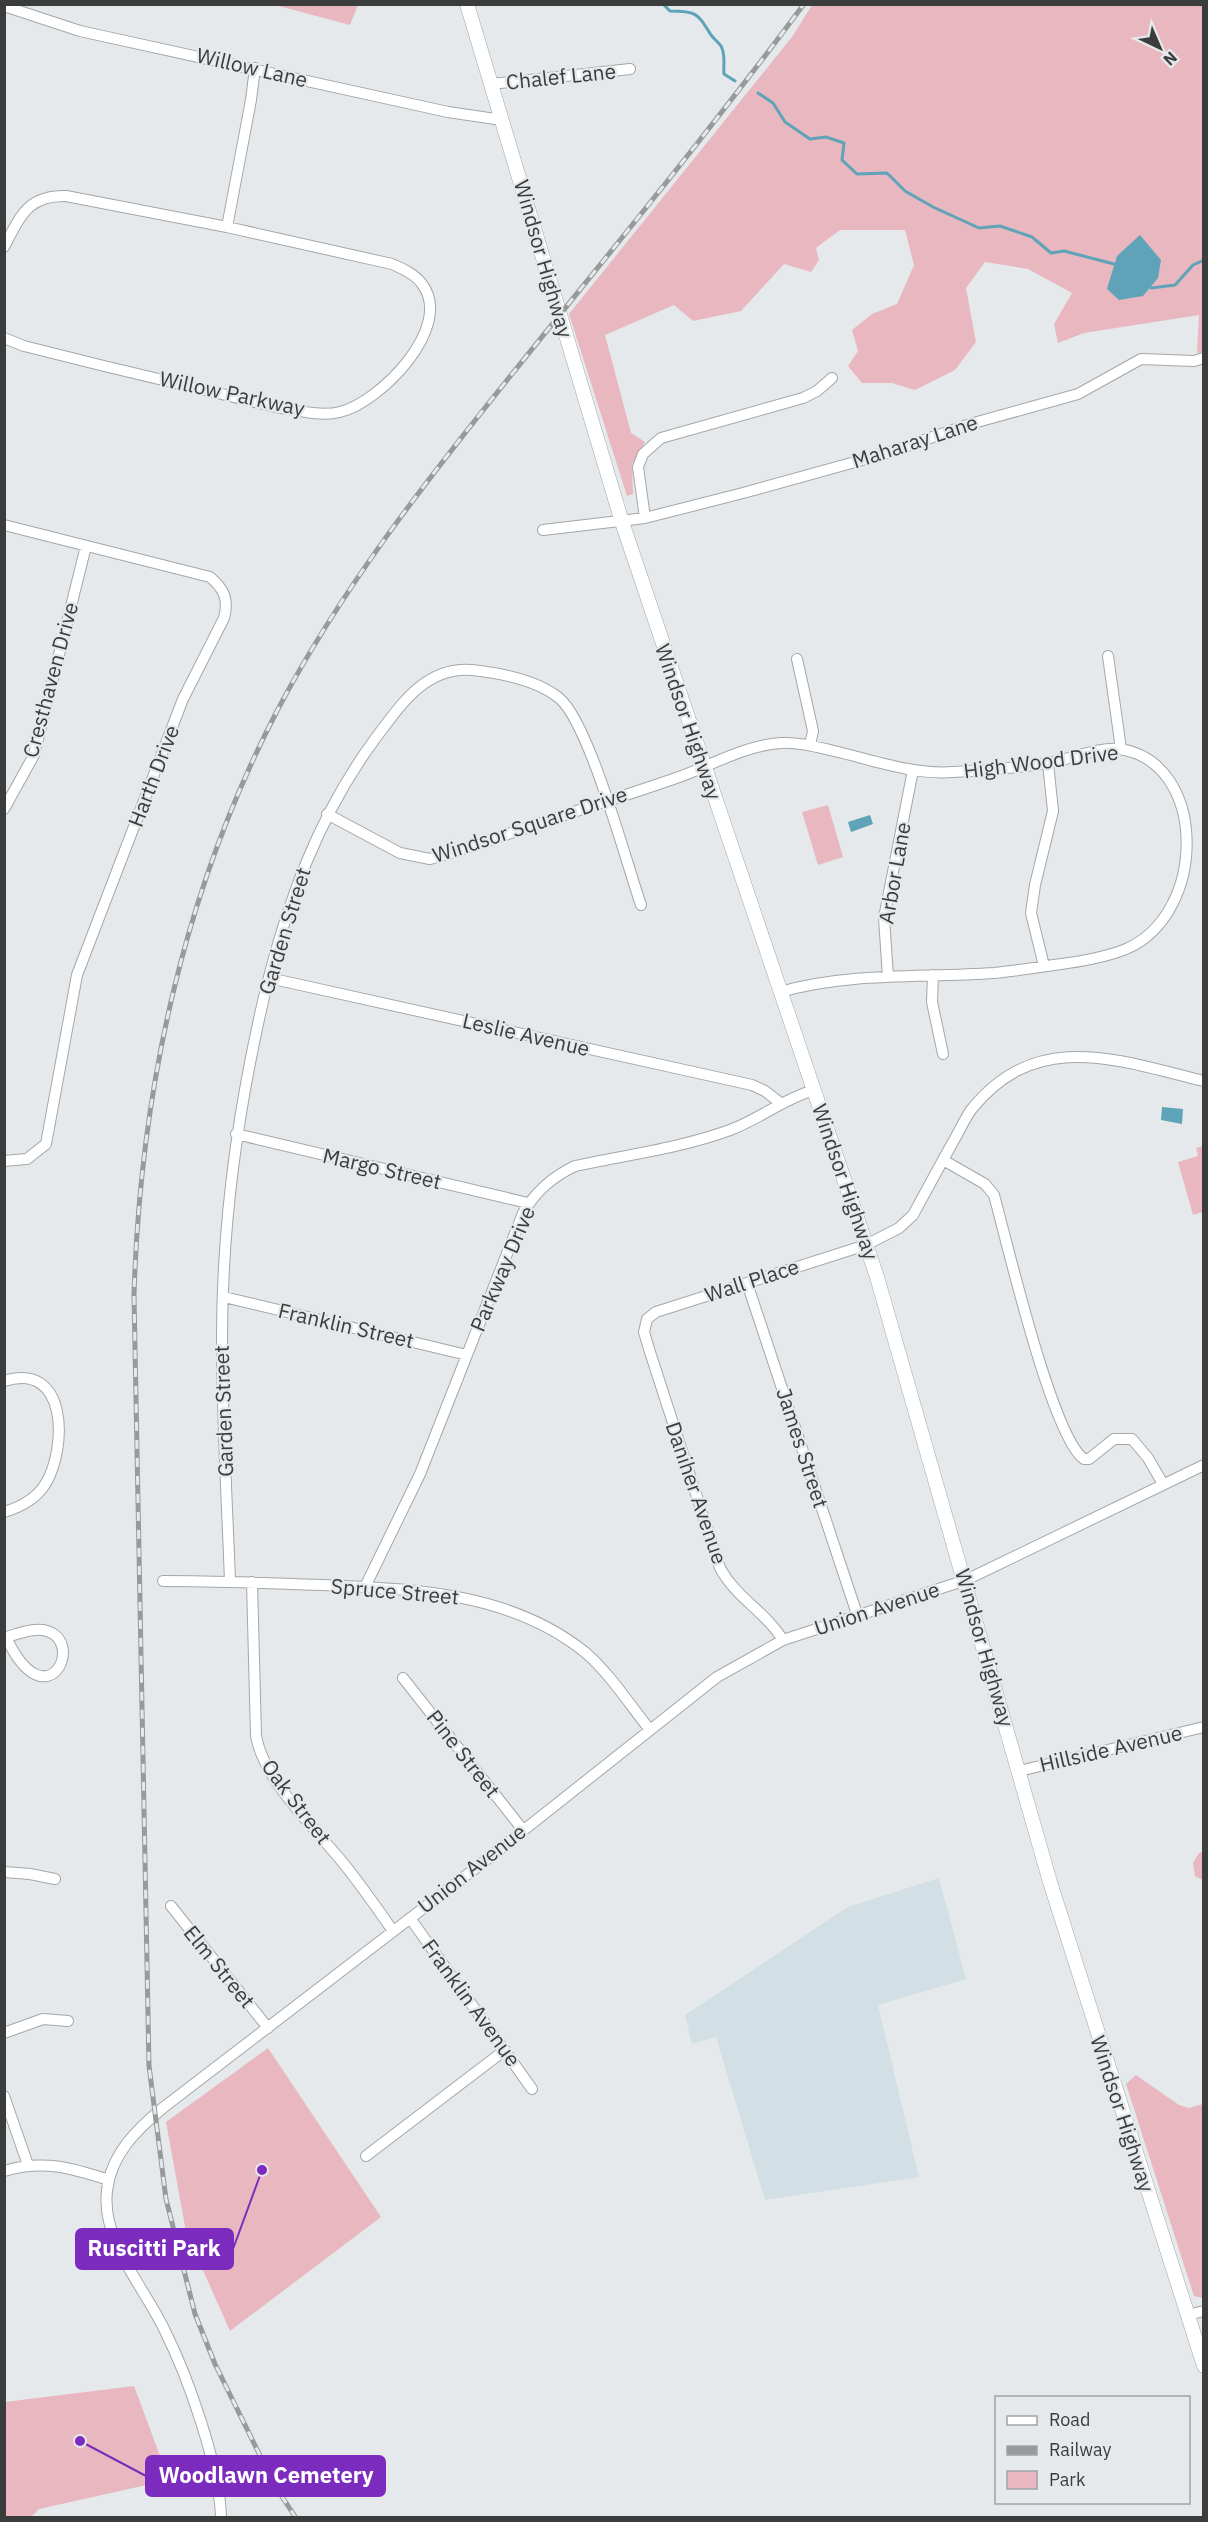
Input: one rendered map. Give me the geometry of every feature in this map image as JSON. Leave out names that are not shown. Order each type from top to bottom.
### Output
[{"type":"main road","name":"Windsor Highway","points":[[467,4],[622,522],[866,1245],[904,1365],[1018,1771],[1083,1992],[1203,2366]]},
{"type":"street","name":"Willow Lane","points":[[5,5],[80,31],[448,112],[502,120]]},
{"type":"street","points":[[227,227],[255,68]]},
{"type":"street","name":"Chalef Lane","points":[[492,84],[630,69]]},
{"type":"street","name":"Willow Parkway","points":[[4,247],[28,207],[35,201],[52,196],[227,227],[369,258],[410,272],[423,284],[429,296],[429,316],[422,340],[411,359],[377,391],[354,407],[326,413],[276,407],[24,346],[4,338]]},
{"type":"street","name":"Maharay Lane","points":[[543,530],[645,518],[884,454],[970,424],[1078,394],[1141,359],[1194,361],[1203,358]]},
{"type":"street","points":[[645,518],[638,467],[643,454],[661,438],[802,398],[817,391],[832,378]]},
{"type":"street","name":"Harth Drive","points":[[4,525],[210,577],[220,586],[228,604],[224,618],[183,699],[77,975],[46,1144],[27,1160],[4,1161]]},
{"type":"street","name":"Cresthaven Drive","points":[[4,809],[34,755],[86,546]]},
{"type":"street","points":[[1108,656],[1121,749]]},
{"type":"street","points":[[797,659],[813,731],[810,746]]},
{"type":"street","name":"Garden Street","points":[[230,1581],[222,1334],[236,1134],[250,1054],[279,937],[299,879],[327,814],[353,769],[409,697],[436,675],[463,670],[482,671],[538,685],[560,698],[582,729],[641,905]]},
{"type":"street","name":"High Wood Drive","points":[[703,767],[755,747],[780,743],[810,746],[913,770],[948,773],[1048,763],[1121,749],[1141,754],[1163,764],[1182,779]]},
{"type":"street","points":[[1044,966],[1030,913],[1053,811],[1048,763]]},
{"type":"street","name":"Windsor Square Drive","points":[[327,814],[400,853],[430,859],[703,767]]},
{"type":"street","name":"Arbor Lane","points":[[888,977],[884,918],[913,770]]},
{"type":"street","points":[[780,992],[813,982],[995,973],[1122,951],[1139,944],[1155,933],[1179,905],[1194,878]]},
{"type":"street","points":[[933,975],[932,1002],[943,1054]]},
{"type":"street","name":"Leslie Avenue","points":[[269,978],[752,1085],[765,1091],[779,1102]]},
{"type":"street","name":"Wall Place","points":[[645,1325],[647,1319],[657,1312],[866,1245],[907,1222],[970,1112],[993,1086],[1018,1070],[1038,1061],[1065,1056],[1104,1057],[1203,1080]]},
{"type":"street","name":"Parkway Drive","points":[[365,1587],[420,1473],[499,1268],[528,1203],[540,1189],[558,1174],[575,1166],[709,1137],[743,1124],[779,1102],[814,1090]]},
{"type":"street","name":"Margo Street","points":[[236,1134],[528,1203]]},
{"type":"street","points":[[943,1160],[985,1184],[994,1195],[1047,1388],[1066,1437],[1075,1451],[1084,1459],[1089,1459],[1114,1439],[1132,1440],[1148,1458],[1163,1484]]},
{"type":"street","name":"James Street","points":[[747,1283],[857,1614]]},
{"type":"street","name":"Franklin Street","points":[[224,1297],[467,1355]]},
{"type":"street","name":"Daniher Avenue","points":[[645,1325],[652,1360],[720,1568],[732,1588],[771,1622],[783,1640]]},
{"type":"street","points":[[4,1381],[33,1380],[51,1391],[56,1401],[59,1427],[56,1457],[46,1484],[33,1498],[4,1512]]},
{"type":"street","name":"Union Avenue","points":[[221,2517],[215,2480],[182,2369],[165,2330],[112,2233],[107,2211],[109,2180],[118,2155],[132,2135],[717,1677],[783,1640],[966,1580],[1203,1465]]},
{"type":"street","name":"Spruce Street","points":[[163,1581],[230,1581],[365,1587],[452,1594],[486,1603],[543,1626],[588,1655],[650,1730]]},
{"type":"street","name":"Oak Street","points":[[252,1582],[254,1714],[261,1756],[274,1778],[349,1871],[393,1931]]},
{"type":"street","points":[[39,1630],[48,1631],[59,1643],[63,1660],[61,1667],[55,1674],[46,1676],[32,1673],[16,1656],[5,1637],[39,1630]]},
{"type":"street","name":"Pine Street","points":[[403,1678],[523,1830]]},
{"type":"street","name":"Hillside Avenue","points":[[1018,1771],[1203,1727]]},
{"type":"street","points":[[4,1872],[55,1879]]},
{"type":"street","name":"Elm Street","points":[[171,1906],[268,2028]]},
{"type":"street","name":"Franklin Avenue","points":[[410,1918],[532,2089]]},
{"type":"street","points":[[4,2033],[43,2019],[68,2021]]},
{"type":"street","points":[[366,2156],[505,2050]]},
{"type":"street","points":[[4,2096],[28,2165]]},
{"type":"street","points":[[4,2171],[28,2165],[65,2166],[109,2180]]},
{"type":"street","points":[[1187,2315],[1203,2311]]},
{"type":"shaded area","points":[[939,1878],[966,1979],[878,2005],[919,2177],[765,2200],[716,2037],[692,2044],[685,2015],[848,1907]]},
{"type":"green space","points":[[275,5],[358,5],[350,25]]},
{"type":"green space","points":[[812,5],[1203,5],[1203,352],[1197,353],[1199,315],[1084,333],[1058,343],[1054,324],[1072,293],[1028,269],[985,262],[966,288],[976,342],[955,370],[915,390],[892,383],[862,383],[848,366],[858,351],[852,330],[872,314],[897,304],[914,265],[905,230],[840,230],[816,248],[819,260],[811,272],[784,264],[741,311],[693,321],[674,305],[605,335],[631,433],[645,442],[632,464],[633,494],[627,496],[569,314],[792,37]]},
{"type":"green space","points":[[828,805],[843,857],[818,865],[802,812]]},
{"type":"green space","points":[[1203,1146],[1203,1212],[1193,1215],[1178,1162],[1198,1156],[1196,1148]]},
{"type":"green space","points":[[1204,1852],[1203,1880],[1195,1876],[1193,1863],[1199,1853]]},
{"type":"green space","points":[[268,2048],[381,2217],[230,2331],[186,2232],[166,2122]]},
{"type":"green space","points":[[1136,2075],[1179,2105],[1189,2108],[1203,2104],[1203,2298],[1194,2296],[1126,2084]]},
{"type":"green space","points":[[134,2386],[169,2480],[39,2509],[31,2517],[5,2517],[5,2402]]},
{"type":"water","points":[[1140,235],[1161,260],[1158,278],[1143,296],[1119,300],[1107,289],[1117,256]]},
{"type":"water","points":[[870,815],[873,824],[851,832],[848,822]]},
{"type":"water","points":[[1162,1107],[1183,1109],[1182,1124],[1161,1120]]},
{"type":"waterway","points":[[663,4],[670,11],[691,13],[699,18],[723,49],[724,74],[735,81]]},
{"type":"waterway","points":[[758,93],[773,103],[785,122],[810,139],[826,137],[844,143],[842,160],[857,174],[887,173],[905,191],[979,228],[1000,226],[1032,237],[1051,253],[1064,251],[1114,264]]},
{"type":"waterway","points":[[1151,288],[1175,285],[1193,265],[1204,260]]},
{"type":"railway","points":[[296,2518],[275,2486],[215,2364],[195,2314],[166,2199],[149,2066],[134,1295],[138,1219],[157,1069],[172,995],[192,922],[216,850],[244,780],[277,711],[302,666],[357,579],[417,495],[696,145],[804,4]]},
{"type":"place","name":"Ruscitti Park","points":[[262,2170]]},
{"type":"place","name":"Woodlawn Cemetery","points":[[80,2441]]}]
